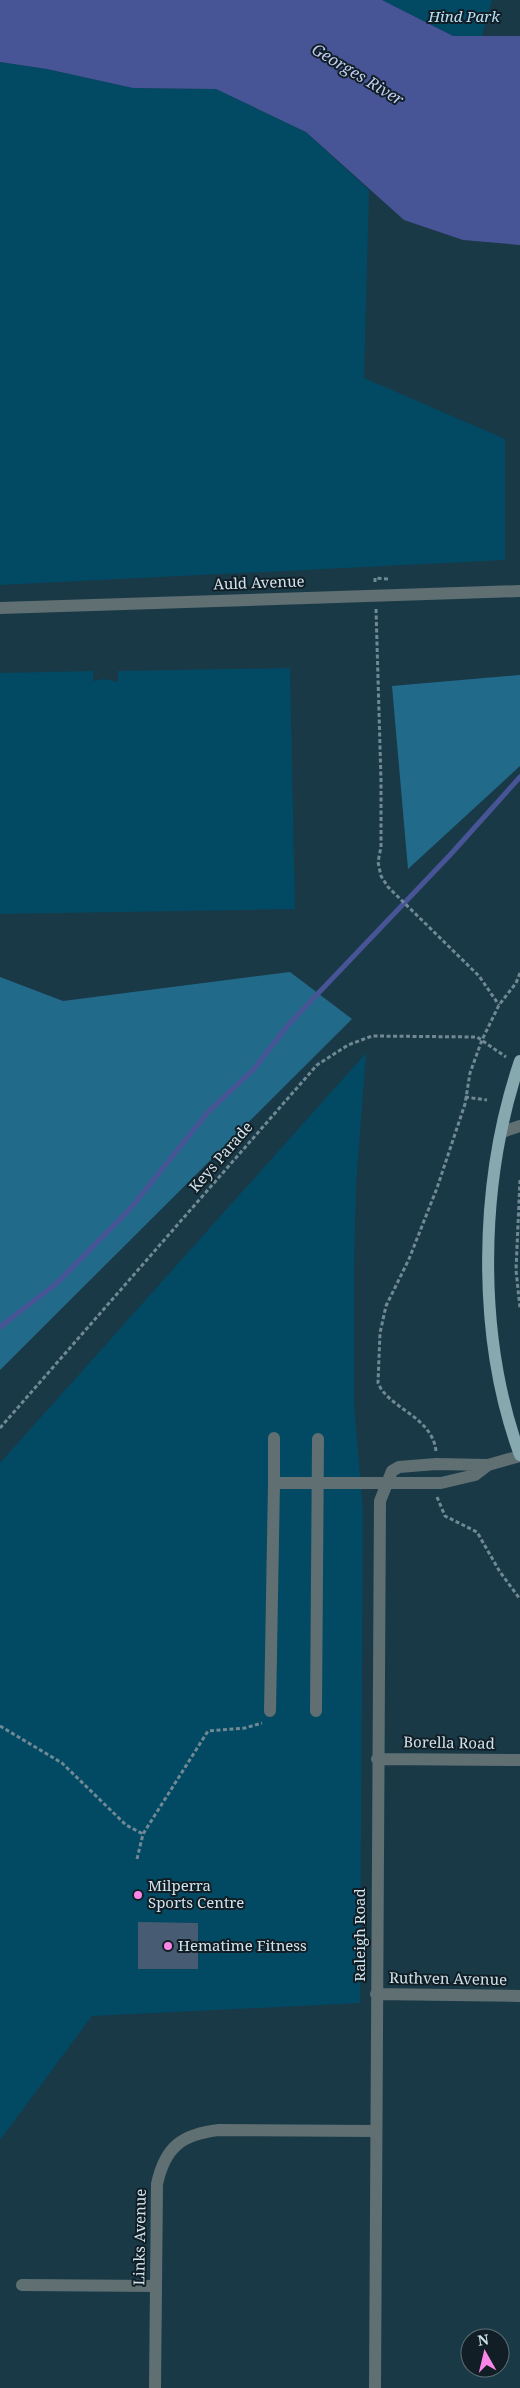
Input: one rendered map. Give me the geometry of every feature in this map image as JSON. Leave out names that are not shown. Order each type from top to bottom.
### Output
[{"type":"main road","points":[[519,1065],[502,1132],[490,1212],[489,1275],[502,1397],[520,1456]]},
{"type":"street","name":"Auld Avenue","points":[[0,608],[520,591]]},
{"type":"street","points":[[502,1132],[520,1126]]},
{"type":"street","points":[[270,1711],[274,1438]]},
{"type":"street","points":[[316,1711],[318,1439]]},
{"type":"street","name":"Raleigh Road","points":[[388,1484],[452,1482],[475,1475],[488,1466],[520,1456]]},
{"type":"street","name":"Raleigh Road","points":[[375,2388],[377,1759],[380,1509],[382,1495],[392,1471],[408,1465],[488,1466]]},
{"type":"street","points":[[274,1483],[388,1484]]},
{"type":"street","name":"Borella Road","points":[[377,1759],[520,1760]]},
{"type":"street","name":"Ruthven Avenue","points":[[376,1994],[520,1996]]},
{"type":"street","name":"Links Avenue","points":[[155,2388],[157,2184],[160,2168],[168,2153],[180,2141],[196,2134],[219,2130],[376,2131]]},
{"type":"street","points":[[22,2285],[155,2286]]},
{"type":"path","points":[[376,614],[381,781],[381,847],[378,862],[381,876],[388,887],[479,976],[499,1005]]},
{"type":"path","points":[[436,1457],[434,1440],[426,1428],[380,1388],[377,1378],[380,1333],[386,1306],[409,1259],[437,1188],[465,1104],[470,1073],[482,1040],[499,1005],[516,983],[520,974]]},
{"type":"path","name":"Keys Parade","points":[[0,1428],[317,1065],[348,1045],[372,1036],[477,1037],[519,1065]]},
{"type":"path","points":[[465,1097],[487,1100]]},
{"type":"path","points":[[520,1180],[516,1270],[520,1308]]},
{"type":"path","points":[[435,1490],[445,1516],[477,1532],[500,1572],[520,1599]]},
{"type":"path","points":[[137,1858],[143,1834],[208,1730],[246,1728],[256,1724],[271,1723],[270,1711]]},
{"type":"path","points":[[0,1726],[62,1763],[126,1825],[143,1834]]},
{"type":"green space","name":"Hind Park","points":[[382,0],[492,0],[482,36],[453,36]]},
{"type":"green space","points":[[0,62],[47,69],[133,88],[216,89],[306,132],[369,190],[364,378],[505,439],[505,560],[0,585]]},
{"type":"green space","points":[[290,668],[295,909],[0,914],[0,673],[93,671],[93,681],[104,679],[118,682],[118,671]]},
{"type":"green space","name":"Milperra Sports Centre","points":[[366,1053],[356,1185],[354,1267],[354,1404],[363,1512],[360,2003],[92,2016],[0,2140],[0,1463]]},
{"type":"shaded area","points":[[520,675],[520,766],[408,869],[392,686]]},
{"type":"shaded area","points":[[290,972],[352,1019],[0,1370],[0,977],[63,1001]]},
{"type":"water","name":"Georges River","points":[[0,0],[382,0],[453,36],[520,36],[520,245],[463,240],[404,220],[306,132],[216,89],[133,88],[47,69],[0,62]]},
{"type":"building","name":"Hematime Fitness","points":[[138,1922],[198,1923],[198,1969],[138,1969]]},
{"type":"waterway","points":[[0,1327],[57,1283],[130,1209],[208,1112],[253,1070],[288,1025],[450,855],[520,777]]},
{"type":"place","name":"Milperra Sports Centre","points":[[138,1895]]},
{"type":"place","name":"Hematime Fitness","points":[[168,1946]]}]
